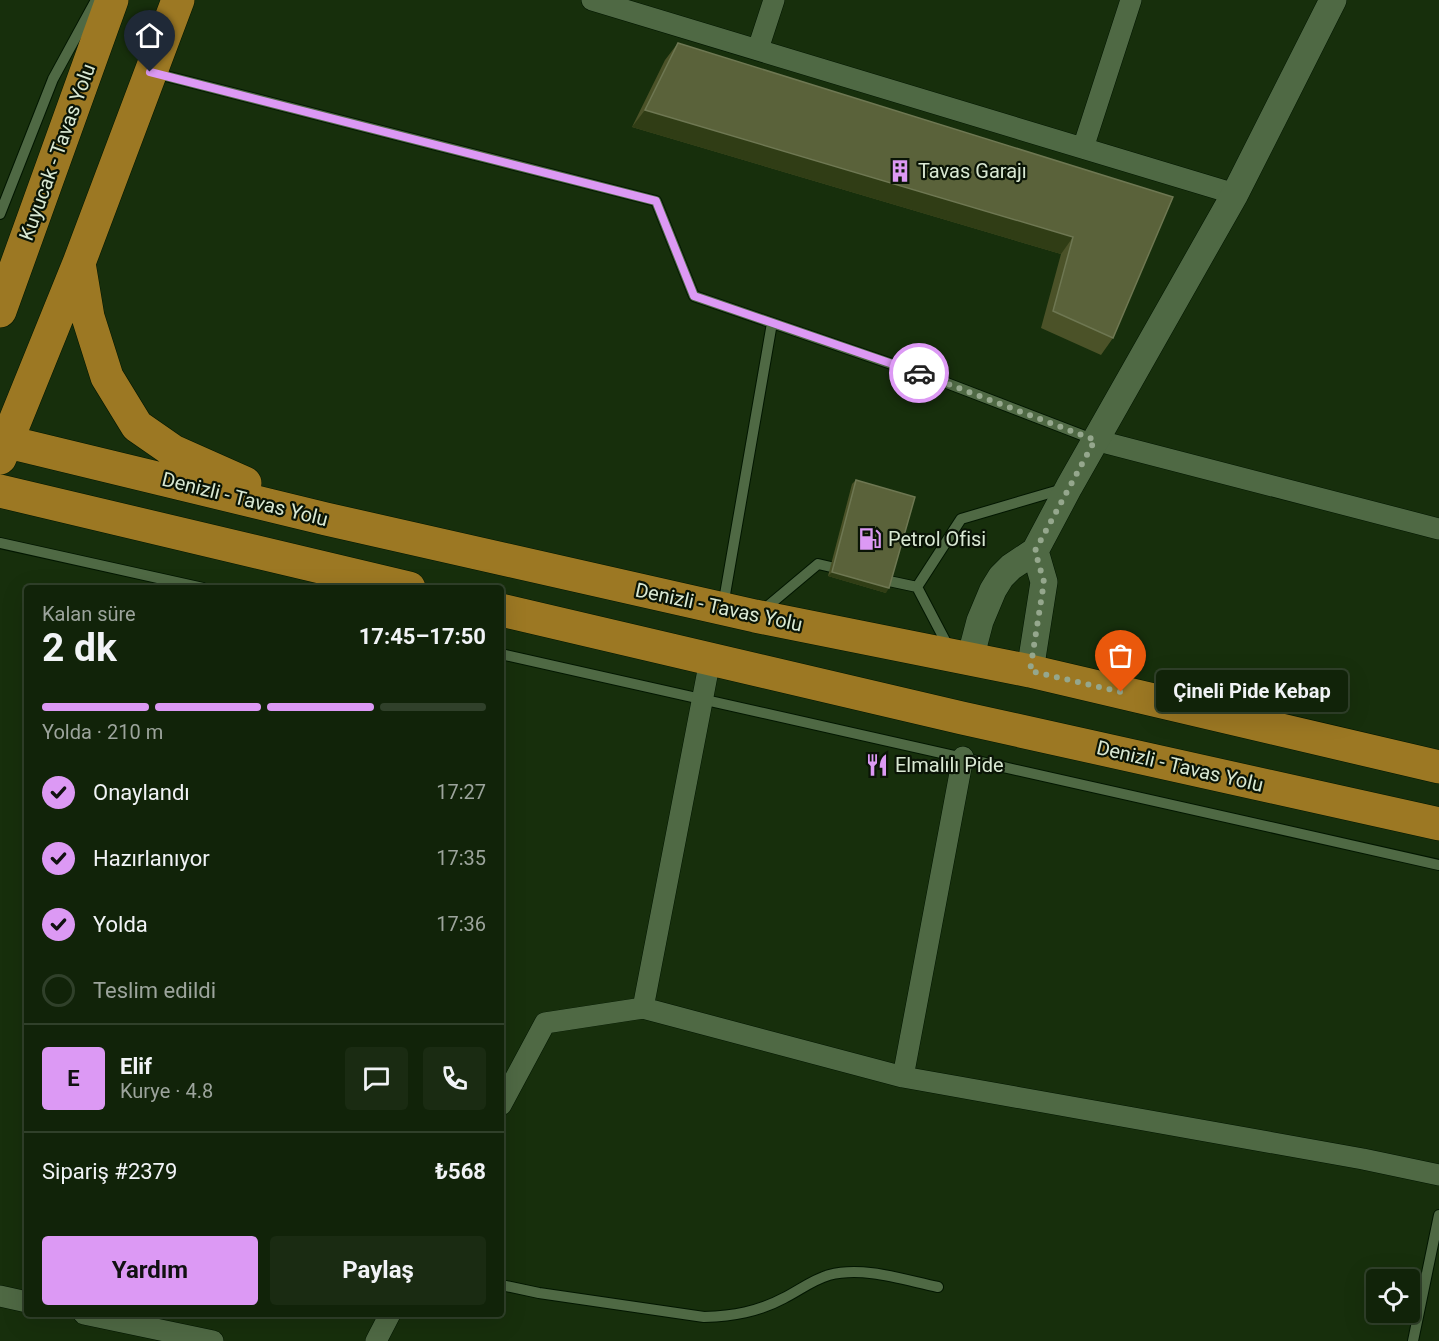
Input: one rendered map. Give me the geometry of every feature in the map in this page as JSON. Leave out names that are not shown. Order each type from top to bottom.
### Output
[{"type":"highway","name":"Kuyucak - Tavas Yolu","points":[[1,308],[112,0]]},
{"type":"highway","points":[[2,446],[79,263],[178,0]]},
{"type":"highway","points":[[79,263],[88,317],[107,377],[136,426],[173,452],[326,519]]},
{"type":"highway","name":"Denizli - Tavas Yolu","points":[[2,446],[722,609],[1030,671],[1439,767]]},
{"type":"highway","points":[[0,490],[396,585]]},
{"type":"highway","name":"Denizli - Tavas Yolu","points":[[504,611],[962,718],[1439,824]]},
{"type":"street","points":[[592,0],[1235,194]]},
{"type":"street","points":[[758,49],[774,0]]},
{"type":"street","points":[[1083,148],[1131,0]]},
{"type":"street","points":[[961,657],[1001,577],[1011,567],[1035,551],[1095,440],[1235,194],[1333,0]]},
{"type":"street","points":[[1095,440],[1439,529]]},
{"type":"street","points":[[1030,671],[1044,582],[1035,551]]},
{"type":"street","points":[[643,1008],[710,660]]},
{"type":"street","points":[[903,1077],[963,757]]},
{"type":"street","points":[[504,1099],[545,1023],[643,1008],[903,1077],[1364,1159],[1439,1175]]},
{"type":"street","points":[[0,1296],[24,1301]]},
{"type":"street","points":[[98,1317],[213,1341]]},
{"type":"street","points":[[376,1341],[388,1317]]},
{"type":"lane","points":[[0,214],[53,79],[96,0]]},
{"type":"lane","points":[[150,72],[656,201],[694,296],[944,382],[1095,440]]},
{"type":"lane","points":[[722,609],[772,323]]},
{"type":"lane","points":[[917,587],[960,519],[1069,487]]},
{"type":"lane","points":[[0,543],[189,585]]},
{"type":"lane","points":[[755,616],[818,564],[831,567]]},
{"type":"lane","points":[[889,581],[917,587],[961,657]]},
{"type":"lane","points":[[504,655],[1439,865]]},
{"type":"lane","points":[[1413,1341],[1439,1215]]},
{"type":"lane","points":[[504,1286],[539,1293],[704,1317],[748,1313],[786,1297],[816,1280],[846,1273],[861,1272],[938,1287]]},
{"type":"building","name":"Tavas Garajı","points":[[678,43],[1173,197],[1113,338],[1053,311],[1073,237],[645,110]]},
{"type":"building","points":[[856,480],[915,497],[889,588],[832,572]]},
{"type":"way so far","points":[[919,373],[1095,440],[1035,551],[1044,582],[1030,671],[1121,692]]},
{"type":"place","name":"Tavas Garajı","points":[[900,171]]},
{"type":"place","name":"Petrol Ofisi","points":[[870,539]]},
{"type":"place","name":"Çineli Pide Kebap","points":[[1121,692]]},
{"type":"place","name":"Elmalılı Pide","points":[[877,765]]},
{"type":"route","points":[[150,72],[656,201],[694,296],[919,373]]}]
